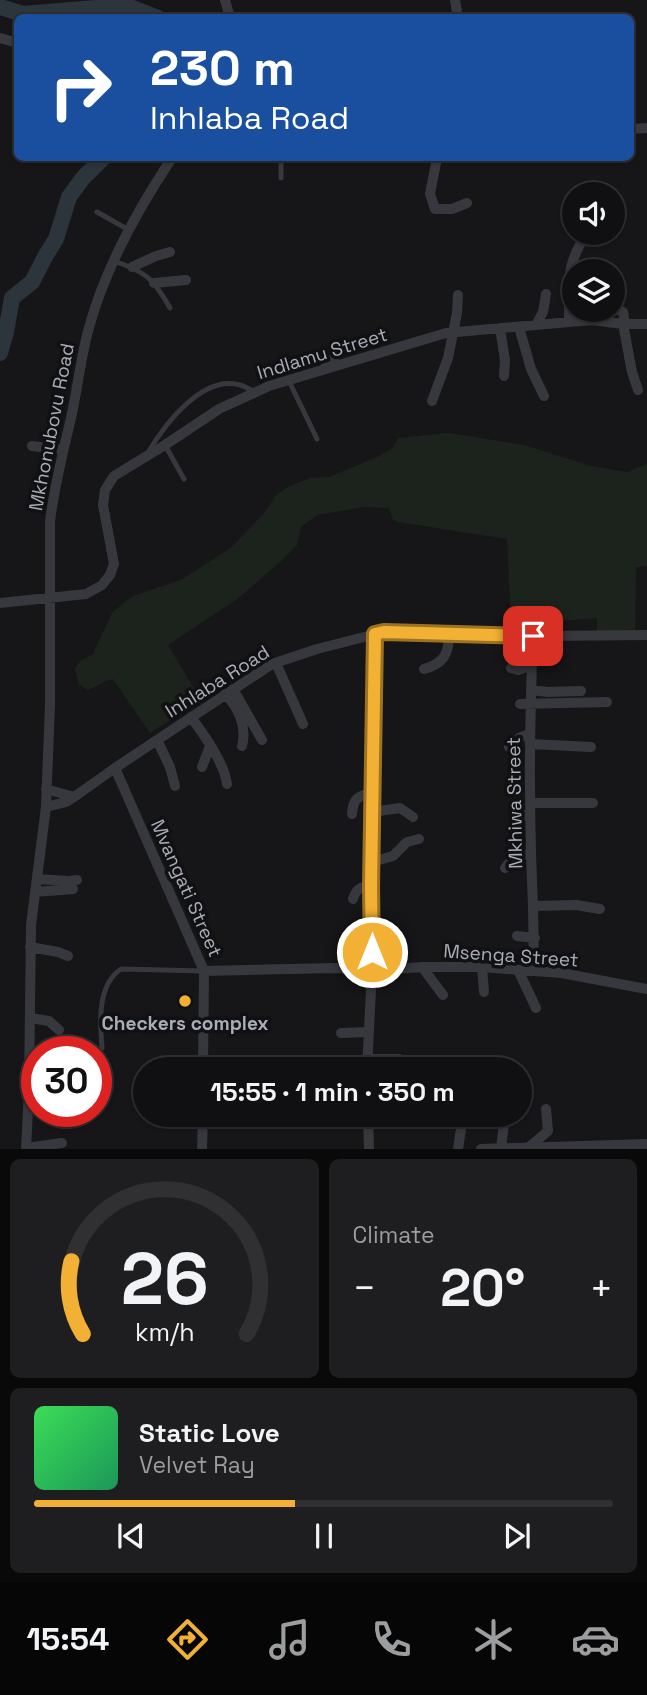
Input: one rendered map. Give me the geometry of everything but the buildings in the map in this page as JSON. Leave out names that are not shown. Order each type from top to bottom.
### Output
[{"type":"street","name":"Mkhonubovu Road","points":[[31,1036],[31,925],[46,807],[50,705],[50,522],[53,496],[89,325],[129,230],[170,161]]},
{"type":"street","points":[[436,161],[430,194],[435,209],[452,209],[467,203]]},
{"type":"street","points":[[132,267],[170,252]]},
{"type":"street","points":[[154,284],[186,281]]},
{"type":"street","points":[[537,325],[543,312],[546,294]]},
{"type":"street","points":[[432,401],[447,358],[457,313],[458,295]]},
{"type":"street","name":"Indlamu Street","points":[[50,597],[86,594],[102,585],[110,575],[114,564],[103,505],[105,490],[114,476],[219,409],[269,386],[452,332],[569,322]]},
{"type":"street","name":"Indlamu Street","points":[[608,322],[647,324]]},
{"type":"street","points":[[624,324],[632,372],[638,390]]},
{"type":"street","points":[[519,327],[531,369],[544,396]]},
{"type":"street","points":[[500,328],[505,360],[503,376]]},
{"type":"street","points":[[323,370],[343,347]]},
{"type":"street","points":[[32,446],[63,450]]},
{"type":"street","points":[[0,603],[50,597]]},
{"type":"street","name":"Inhlaba Road","points":[[46,807],[74,797],[276,663],[317,649],[384,632],[533,636],[647,635]]},
{"type":"street","points":[[367,1057],[372,970],[375,634]]},
{"type":"street","points":[[424,669],[433,667],[442,660],[447,653],[449,635]]},
{"type":"street","name":"Mkhiwa Street","points":[[533,636],[531,690],[525,704],[530,739],[535,938],[533,970]]},
{"type":"street","points":[[276,663],[303,724]]},
{"type":"street","points":[[511,668],[518,670],[532,665]]},
{"type":"street","points":[[531,690],[581,691]]},
{"type":"street","points":[[229,692],[262,740]]},
{"type":"street","points":[[229,692],[242,723],[242,746]]},
{"type":"street","points":[[525,704],[607,702]]},
{"type":"street","points":[[191,717],[210,746],[225,774],[227,784]]},
{"type":"street","points":[[509,747],[519,738],[591,747]]},
{"type":"street","points":[[157,740],[175,786]]},
{"type":"street","points":[[202,767],[210,746]]},
{"type":"street","name":"Mvangati Street","points":[[115,768],[204,971],[203,1057]]},
{"type":"street","points":[[46,789],[74,797]]},
{"type":"street","points":[[352,814],[355,800],[373,792]]},
{"type":"street","points":[[530,803],[593,803]]},
{"type":"street","points":[[372,812],[400,808],[413,817]]},
{"type":"street","points":[[515,815],[530,816]]},
{"type":"street","points":[[372,862],[393,856],[407,842],[419,839]]},
{"type":"street","points":[[505,868],[516,854],[531,855]]},
{"type":"street","points":[[35,892],[75,884],[69,881],[37,879]]},
{"type":"street","points":[[353,899],[359,888],[371,887]]},
{"type":"street","points":[[534,906],[576,905],[600,909]]},
{"type":"street","points":[[359,935],[372,935]]},
{"type":"street","points":[[517,936],[535,938]]},
{"type":"street","points":[[30,947],[68,956]]},
{"type":"street","points":[[422,967],[443,995]]},
{"type":"street","points":[[482,967],[484,992]]},
{"type":"street","name":"Msenga Street","points":[[204,971],[482,967],[561,973],[647,989]]},
{"type":"street","points":[[519,970],[536,1008]]},
{"type":"street","points":[[357,1016],[370,1017]]},
{"type":"street","points":[[30,1018],[49,1021],[59,1030]]},
{"type":"street","points":[[341,1033],[367,1032]]},
{"type":"street","points":[[528,1147],[548,1131],[546,1109]]},
{"type":"street","name":"Mkhonubovu Road","points":[[26,1148],[28,1127]]},
{"type":"street","points":[[202,1149],[203,1127]]},
{"type":"street","points":[[368,1127],[369,1149]]},
{"type":"street","points":[[458,1149],[461,1127]]},
{"type":"street","points":[[500,1148],[503,1127]]},
{"type":"street","points":[[26,1148],[62,1143]]},
{"type":"street","points":[[481,1149],[647,1144]]},
{"type":"lane","points":[[281,161],[281,178]]},
{"type":"lane","points":[[97,212],[129,230]]},
{"type":"lane","points":[[114,261],[149,277],[170,308]]},
{"type":"lane","points":[[289,381],[317,439]]},
{"type":"lane","points":[[146,456],[162,430],[195,396],[213,387],[228,384],[240,384],[255,392]]},
{"type":"lane","points":[[165,445],[184,479]]},
{"type":"lane","points":[[102,1036],[101,1009],[107,984],[116,972],[121,969],[204,971]]},
{"type":"shaded area","points":[[449,433],[524,445],[591,466],[627,472],[647,464],[647,566],[636,567],[635,635],[597,632],[597,618],[511,625],[507,539],[398,522],[393,520],[389,508],[364,507],[317,515],[301,527],[297,545],[281,561],[236,600],[168,645],[201,700],[150,733],[113,679],[88,690],[79,685],[75,669],[80,661],[93,654],[112,613],[133,596],[181,580],[232,547],[264,513],[277,494],[310,478],[329,477],[379,456],[393,448],[398,438]]},
{"type":"waterway","points":[[0,7],[23,14]]},
{"type":"waterway","points":[[23,14],[108,7],[130,7],[148,14]]},
{"type":"waterway","points":[[0,353],[12,298],[32,282],[56,239],[69,197],[100,161]]},
{"type":"place","name":"Checkers complex","points":[[185,1001]]},
{"type":"route","points":[[372,952],[375,634],[384,632],[533,636]]}]
